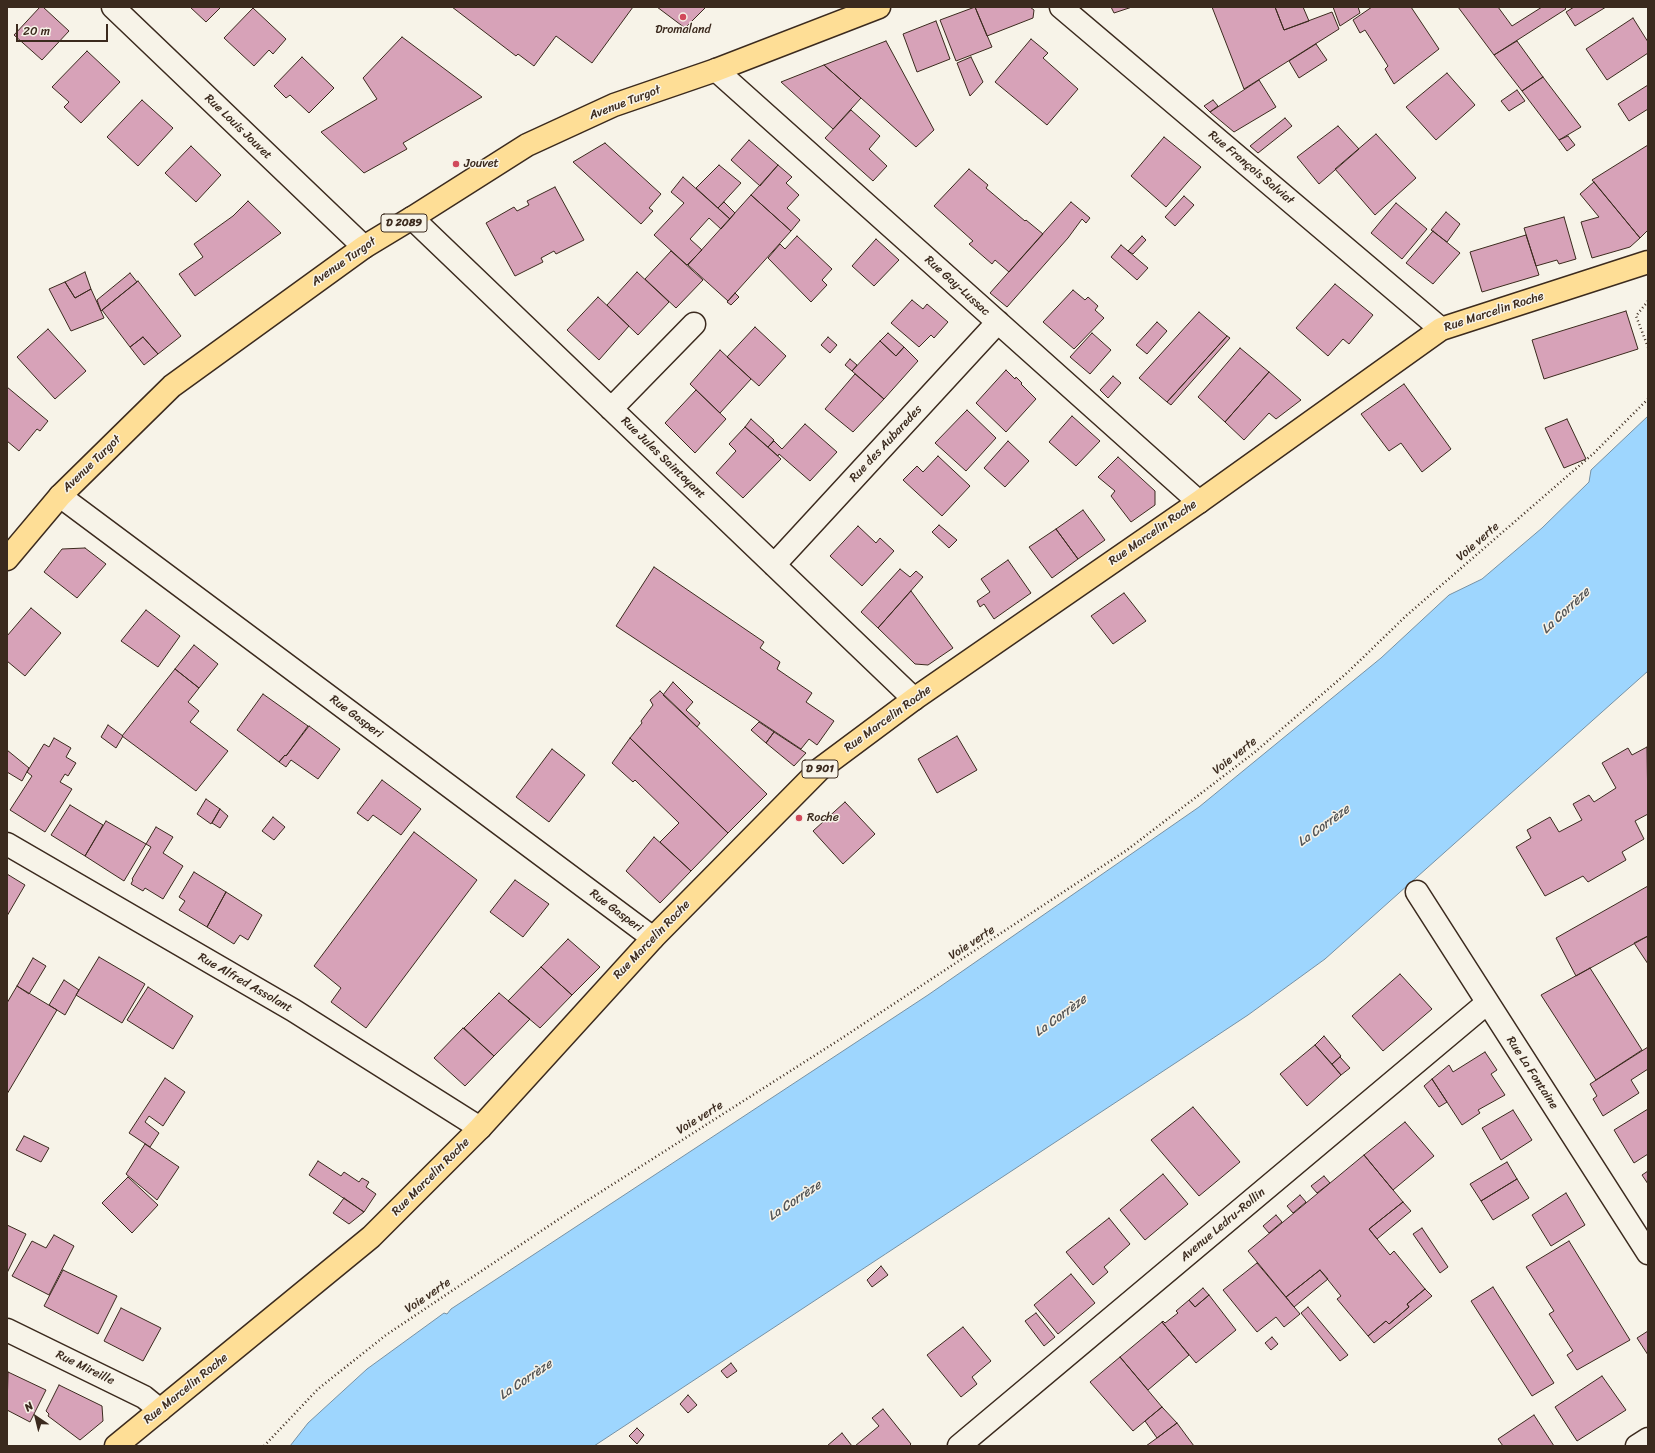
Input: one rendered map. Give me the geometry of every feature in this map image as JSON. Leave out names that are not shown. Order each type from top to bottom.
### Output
[{"type":"main road","name":"Avenue Turgot","points":[[7,559],[60,496],[172,386],[364,247],[527,145],[614,105],[716,70],[879,7]]},
{"type":"main road","name":"Rue Marcelin Roche","points":[[116,1446],[372,1238],[480,1128],[653,938],[820,769],[914,699],[1199,502],[1441,329],[1648,262]]},
{"type":"street","name":"Rue Louis Jouvet","points":[[113,7],[364,247]]},
{"type":"street","name":"Rue François Salviat","points":[[1061,7],[1441,329]]},
{"type":"street","name":"Rue Gay-Lussac","points":[[716,70],[1199,502]]},
{"type":"street","name":"Rue Jules Saintoyant","points":[[412,218],[914,699]]},
{"type":"street","name":"Rue des Aubaredes","points":[[774,565],[998,322]]},
{"type":"street","points":[[611,409],[694,324]]},
{"type":"street","name":"Rue Gasperi","points":[[60,496],[653,938]]},
{"type":"street","name":"Rue Alfred Assolant","points":[[7,844],[292,1010],[480,1128]]},
{"type":"street","name":"Rue La Fontaine","points":[[1417,892],[1648,1252]]},
{"type":"street","name":"Avenue Ledru-Rollin","points":[[959,1446],[1487,1003]]},
{"type":"street","name":"Rue Mireille","points":[[7,1330],[144,1398],[160,1410]]},
{"type":"street","points":[[1637,1446],[1648,1439]]},
{"type":"path","points":[[1648,301],[1636,316],[1648,347]]},
{"type":"path","name":"Voie verte","points":[[264,1446],[318,1389],[386,1335],[574,1209],[839,1040],[1127,850],[1261,747],[1348,672],[1407,615],[1594,453],[1648,399]]},
{"type":"water","name":"La Corrèze","points":[[1648,416],[1648,671],[1325,959],[1248,1015],[594,1446],[290,1446],[308,1423],[367,1369],[444,1313],[447,1314],[451,1309],[928,995],[1199,807],[1381,658],[1449,595],[1482,579],[1542,528],[1589,482],[1591,470]]},
{"type":"building","points":[[40,7],[43,7],[69,31],[42,60],[14,35]]},
{"type":"building","points":[[190,7],[221,7],[206,22]]},
{"type":"building","points":[[452,7],[633,7],[592,63],[556,36],[534,66],[518,54],[516,56]]},
{"type":"building","name":"Dromaland","points":[[657,7],[706,7],[685,28]]},
{"type":"building","points":[[975,7],[992,47],[956,61],[940,20]]},
{"type":"building","points":[[975,7],[1030,7],[1034,10],[1033,18],[987,36]]},
{"type":"building","points":[[1111,7],[1132,7],[1114,13]]},
{"type":"building","points":[[1212,7],[1275,7],[1284,30],[1332,12],[1339,29],[1244,89]]},
{"type":"building","points":[[1275,7],[1303,7],[1309,21],[1284,30]]},
{"type":"building","points":[[1333,7],[1358,7],[1360,13],[1340,26]]},
{"type":"building","points":[[1372,7],[1411,7],[1439,49],[1394,84],[1385,69],[1388,66],[1365,30],[1360,33],[1353,20]]},
{"type":"building","points":[[1458,7],[1498,7],[1512,26],[1542,7],[1564,7],[1566,9],[1494,55]]},
{"type":"building","points":[[1574,7],[1606,7],[1575,26],[1566,12]]},
{"type":"building","points":[[253,8],[286,39],[273,54],[269,50],[254,66],[224,38]]},
{"type":"building","points":[[1633,18],[1648,42],[1648,53],[1607,80],[1586,49]]},
{"type":"building","points":[[936,21],[950,59],[917,72],[903,34]]},
{"type":"building","points":[[402,37],[482,97],[403,143],[407,149],[364,173],[321,132],[377,99],[363,78]]},
{"type":"building","points":[[1031,39],[1048,53],[1043,58],[1078,89],[1047,125],[995,82]]},
{"type":"building","points":[[886,41],[934,130],[916,147],[824,65]]},
{"type":"building","points":[[1517,41],[1543,77],[1522,91],[1494,55]]},
{"type":"building","points":[[1316,44],[1327,60],[1299,78],[1289,61]]},
{"type":"building","points":[[87,51],[120,82],[81,123],[64,107],[69,102],[52,87]]},
{"type":"building","points":[[302,57],[334,88],[309,113],[290,95],[286,98],[274,86]]},
{"type":"building","points":[[971,57],[983,82],[970,96],[957,63]]},
{"type":"building","points":[[824,65],[861,98],[833,129],[781,82]]},
{"type":"building","points":[[1447,73],[1475,105],[1436,140],[1406,107]]},
{"type":"building","points":[[1543,77],[1581,127],[1559,140],[1522,91]]},
{"type":"building","points":[[1259,80],[1276,107],[1234,132],[1210,112]]},
{"type":"building","points":[[1648,85],[1648,109],[1629,121],[1618,104]]},
{"type":"building","points":[[1517,90],[1525,101],[1509,111],[1501,101]]},
{"type":"building","points":[[142,100],[173,128],[138,166],[107,137]]},
{"type":"building","points":[[1213,100],[1218,106],[1210,112],[1204,106]]},
{"type":"building","points":[[851,110],[880,136],[869,149],[887,166],[873,181],[825,138]]},
{"type":"building","points":[[1285,118],[1292,126],[1258,153],[1250,146]]},
{"type":"building","points":[[1338,126],[1359,149],[1319,184],[1297,157]]},
{"type":"building","points":[[1376,134],[1416,178],[1375,215],[1335,169]]},
{"type":"building","points":[[1568,136],[1575,145],[1567,151],[1559,140]]},
{"type":"building","points":[[1164,137],[1201,167],[1166,207],[1131,176]]},
{"type":"building","points":[[749,140],[778,165],[760,186],[731,160]]},
{"type":"building","points":[[605,143],[661,194],[649,208],[653,211],[641,224],[573,162]]},
{"type":"building","points":[[1648,145],[1648,230],[1640,238],[1592,180]]},
{"type":"building","points":[[191,146],[221,175],[196,202],[165,173]]},
{"type":"building","points":[[719,165],[741,183],[718,208],[696,188]]},
{"type":"building","points":[[778,165],[792,177],[786,183],[799,195],[787,208],[800,220],[791,231],[751,195]]},
{"type":"building","points":[[969,169],[988,185],[986,188],[1043,234],[1009,272],[995,260],[992,264],[969,244],[973,241],[934,206]]},
{"type":"building","points":[[683,177],[730,219],[721,229],[709,218],[690,239],[702,250],[687,265],[654,235],[684,203],[671,192]]},
{"type":"building","points":[[1594,182],[1640,238],[1630,247],[1592,258],[1581,222],[1599,217],[1580,194]]},
{"type":"building","points":[[555,187],[584,240],[556,254],[554,251],[541,258],[543,262],[515,276],[486,223],[514,207],[517,211],[529,205],[527,201]]},
{"type":"building","points":[[751,195],[791,231],[728,301],[688,265]]},
{"type":"building","points":[[1184,196],[1194,205],[1175,226],[1165,217]]},
{"type":"building","points":[[248,201],[281,233],[195,296],[179,274],[203,257],[194,244],[233,216]]},
{"type":"building","points":[[724,202],[735,213],[730,219],[718,208]]},
{"type":"building","points":[[1071,202],[1090,218],[1086,223],[1082,219],[1068,238],[1007,307],[990,293]]},
{"type":"building","points":[[1396,203],[1427,229],[1402,259],[1371,233]]},
{"type":"building","points":[[1446,212],[1460,224],[1447,242],[1431,230]]},
{"type":"building","points":[[1564,217],[1576,259],[1559,264],[1557,260],[1536,266],[1524,228]]},
{"type":"building","points":[[1433,231],[1460,253],[1433,284],[1406,263]]},
{"type":"building","points":[[1526,235],[1539,275],[1482,292],[1470,252]]},
{"type":"building","points":[[797,236],[832,269],[822,280],[827,285],[811,302],[768,258],[780,244],[785,249]]},
{"type":"building","points":[[1142,236],[1146,240],[1133,254],[1128,251]]},
{"type":"building","points":[[876,239],[899,260],[874,286],[852,266]]},
{"type":"building","points":[[1121,245],[1148,268],[1137,280],[1111,257]]},
{"type":"building","points":[[671,251],[703,280],[676,308],[645,279]]},
{"type":"building","points":[[85,272],[91,289],[75,298],[65,282]]},
{"type":"building","points":[[637,272],[669,302],[638,335],[607,305]]},
{"type":"building","points":[[130,273],[137,282],[101,311],[97,300]]},
{"type":"building","points":[[138,281],[181,336],[158,354],[143,337],[130,347],[102,310]]},
{"type":"building","points":[[65,282],[75,298],[91,289],[104,318],[71,331],[49,289]]},
{"type":"building","points":[[1335,284],[1373,315],[1349,344],[1343,339],[1328,356],[1296,328]]},
{"type":"building","points":[[1073,290],[1085,300],[1088,297],[1098,306],[1095,310],[1104,318],[1074,349],[1043,322]]},
{"type":"building","points":[[735,293],[739,297],[731,305],[727,302]]},
{"type":"building","points":[[598,297],[629,326],[599,360],[567,330]]},
{"type":"building","points":[[912,300],[923,309],[927,304],[948,322],[934,338],[931,335],[919,347],[891,323]]},
{"type":"building","points":[[1626,311],[1638,349],[1544,379],[1532,340]]},
{"type":"building","points":[[1199,312],[1227,336],[1167,402],[1139,378]]},
{"type":"building","points":[[1157,322],[1167,331],[1147,354],[1136,345]]},
{"type":"building","points":[[755,327],[786,356],[759,386],[727,357]]},
{"type":"building","points":[[48,329],[86,371],[55,399],[17,357]]},
{"type":"building","points":[[888,333],[904,347],[896,356],[880,341]]},
{"type":"building","points":[[1092,333],[1111,350],[1090,374],[1070,357]]},
{"type":"building","points":[[1227,336],[1230,338],[1171,405],[1167,402]]},
{"type":"building","points":[[143,337],[158,354],[144,365],[130,347]]},
{"type":"building","points":[[828,337],[837,345],[830,353],[821,345]]},
{"type":"building","points":[[880,341],[896,356],[904,347],[918,361],[884,399],[852,371]]},
{"type":"building","points":[[1240,348],[1269,372],[1225,422],[1198,397]]},
{"type":"building","points":[[720,350],[751,379],[720,413],[690,384]]},
{"type":"building","points":[[850,359],[857,365],[852,371],[845,365]]},
{"type":"building","points":[[1006,370],[1015,379],[1016,377],[1036,399],[1006,432],[976,403]]},
{"type":"building","points":[[1269,372],[1301,400],[1276,419],[1269,413],[1244,440],[1225,422]]},
{"type":"building","points":[[855,374],[884,399],[853,432],[825,409]]},
{"type":"building","points":[[1113,376],[1121,383],[1108,398],[1100,390]]},
{"type":"building","points":[[1404,384],[1451,449],[1422,472],[1401,443],[1389,451],[1361,414]]},
{"type":"building","points":[[7,387],[48,421],[40,431],[37,429],[19,451],[7,441]]},
{"type":"building","points":[[696,390],[726,419],[695,453],[665,423]]},
{"type":"building","points":[[967,410],[996,438],[966,471],[935,443]]},
{"type":"building","points":[[1072,416],[1100,441],[1076,466],[1049,442]]},
{"type":"building","points":[[751,419],[774,440],[768,447],[745,427]]},
{"type":"building","points":[[1567,419],[1586,459],[1564,468],[1545,428]]},
{"type":"building","points":[[805,424],[837,452],[810,481],[779,454],[778,456],[768,447],[774,441],[782,449]]},
{"type":"building","points":[[745,427],[781,459],[743,498],[716,473],[736,451],[729,444]]},
{"type":"building","points":[[1008,441],[1029,461],[1005,487],[984,468]]},
{"type":"building","points":[[938,456],[970,486],[942,516],[903,480],[917,466],[923,472]]},
{"type":"building","points":[[1118,457],[1155,491],[1155,505],[1131,522],[1111,496],[1115,491],[1098,477]]},
{"type":"building","points":[[1083,510],[1105,540],[1078,559],[1056,529]]},
{"type":"building","points":[[939,525],[957,540],[949,548],[932,532]]},
{"type":"building","points":[[858,526],[876,543],[880,538],[894,551],[862,586],[830,556]]},
{"type":"building","points":[[1056,529],[1078,559],[1052,578],[1029,547]]},
{"type":"building","points":[[85,548],[106,564],[77,598],[44,572],[62,549]]},
{"type":"building","points":[[1008,560],[1031,593],[994,619],[984,604],[980,607],[977,601],[990,592],[981,579]]},
{"type":"building","points":[[654,567],[764,642],[760,648],[780,662],[777,669],[812,693],[806,702],[834,721],[817,745],[809,739],[801,749],[616,626]]},
{"type":"building","points":[[900,569],[910,577],[916,571],[923,577],[878,628],[861,612]]},
{"type":"building","points":[[911,591],[953,648],[928,665],[915,664],[878,628]]},
{"type":"building","points":[[1124,593],[1146,621],[1113,644],[1091,616]]},
{"type":"building","points":[[31,608],[61,633],[25,676],[7,661],[7,636]]},
{"type":"building","points":[[146,610],[180,636],[158,667],[121,641]]},
{"type":"building","points":[[194,645],[218,664],[199,688],[175,669]]},
{"type":"building","points":[[175,669],[199,688],[188,702],[199,711],[190,722],[228,751],[196,791],[122,736]]},
{"type":"building","points":[[673,682],[693,702],[686,710],[700,723],[697,727],[663,695]]},
{"type":"building","points":[[660,691],[767,794],[728,833],[630,738],[642,723],[641,721],[653,705],[650,700]]},
{"type":"building","points":[[263,694],[308,726],[286,756],[285,755],[279,762],[237,730]]},
{"type":"building","points":[[759,722],[774,732],[766,743],[751,730]]},
{"type":"building","points":[[108,725],[123,736],[116,748],[101,737]]},
{"type":"building","points":[[309,726],[340,749],[318,779],[291,760],[286,767],[279,762],[285,755],[286,756]]},
{"type":"building","points":[[774,732],[806,753],[794,766],[766,743]]},
{"type":"building","points":[[957,736],[977,770],[937,793],[918,759]]},
{"type":"building","points":[[54,738],[71,748],[66,757],[76,763],[68,776],[65,774],[60,782],[72,789],[45,832],[10,810],[32,776],[27,772],[44,744],[49,747]]},
{"type":"building","points":[[630,738],[728,833],[691,871],[660,842],[679,823],[635,780],[633,782],[612,763]]},
{"type":"building","points":[[1647,747],[1648,814],[1635,821],[1644,839],[1622,852],[1626,860],[1588,882],[1583,876],[1545,896],[1516,847],[1531,838],[1527,830],[1550,817],[1559,832],[1582,820],[1573,804],[1589,795],[1594,802],[1616,788],[1602,763],[1628,748],[1632,755]]},
{"type":"building","points":[[552,749],[585,775],[549,822],[516,797]]},
{"type":"building","points":[[7,750],[29,768],[22,781],[7,772]]},
{"type":"building","points":[[382,780],[421,809],[401,835],[373,815],[368,821],[357,813]]},
{"type":"building","points":[[206,799],[220,809],[211,824],[197,814]]},
{"type":"building","points":[[845,802],[875,834],[843,864],[813,831]]},
{"type":"building","points":[[70,805],[103,825],[85,856],[51,835]]},
{"type":"building","points":[[220,809],[228,816],[220,828],[212,823]]},
{"type":"building","points":[[273,817],[285,827],[274,840],[262,831]]},
{"type":"building","points":[[106,821],[146,844],[124,881],[85,856]]},
{"type":"building","points":[[156,827],[173,837],[163,853],[183,866],[163,899],[145,888],[143,891],[131,884],[132,879],[151,847],[146,844]]},
{"type":"building","points":[[414,832],[477,880],[366,1028],[331,1002],[341,988],[314,966]]},
{"type":"building","points":[[654,837],[691,871],[660,903],[626,871]]},
{"type":"building","points":[[194,872],[226,892],[207,927],[179,910],[185,901],[179,897]]},
{"type":"building","points":[[7,874],[25,885],[7,916]]},
{"type":"building","points":[[515,880],[549,904],[523,937],[490,912]]},
{"type":"building","points":[[1648,886],[1648,936],[1576,976],[1556,938]]},
{"type":"building","points":[[226,892],[262,915],[248,940],[240,935],[234,944],[207,927]]},
{"type":"building","points":[[1648,936],[1648,964],[1634,943]]},
{"type":"building","points":[[568,939],[600,967],[572,995],[541,967]]},
{"type":"building","points":[[99,957],[145,984],[122,1023],[76,995]]},
{"type":"building","points":[[33,958],[46,966],[29,994],[17,986]]},
{"type":"building","points":[[541,967],[572,995],[540,1028],[508,1001]]},
{"type":"building","points":[[1590,968],[1642,1050],[1596,1080],[1541,995]]},
{"type":"building","points":[[1400,974],[1432,1009],[1383,1051],[1352,1016]]},
{"type":"building","points":[[64,980],[79,990],[65,1015],[49,1005]]},
{"type":"building","points":[[17,986],[57,1010],[7,1094],[7,1003]]},
{"type":"building","points":[[148,987],[193,1016],[173,1049],[127,1020]]},
{"type":"building","points":[[499,993],[530,1019],[494,1056],[464,1028]]},
{"type":"building","points":[[463,1028],[494,1056],[465,1086],[434,1058]]},
{"type":"building","points":[[1324,1036],[1341,1056],[1332,1064],[1315,1045]]},
{"type":"building","points":[[1315,1045],[1341,1075],[1307,1106],[1280,1074]]},
{"type":"building","points":[[1648,1047],[1648,1069],[1631,1080],[1639,1093],[1603,1116],[1593,1099],[1597,1096],[1590,1084]]},
{"type":"building","points":[[1485,1052],[1497,1070],[1491,1074],[1505,1095],[1478,1110],[1480,1113],[1462,1125],[1432,1079],[1449,1065],[1453,1072]]},
{"type":"building","points":[[1340,1057],[1350,1068],[1341,1075],[1332,1064]]},
{"type":"building","points":[[165,1078],[185,1092],[163,1126],[149,1116],[145,1122],[159,1133],[150,1147],[129,1133]]},
{"type":"building","points":[[1432,1079],[1447,1102],[1439,1107],[1424,1086]]},
{"type":"building","points":[[1193,1107],[1240,1162],[1199,1196],[1151,1140]]},
{"type":"building","points":[[1648,1109],[1648,1154],[1634,1163],[1614,1130]]},
{"type":"building","points":[[1513,1110],[1532,1140],[1501,1160],[1482,1128]]},
{"type":"building","points":[[1405,1122],[1434,1156],[1393,1190],[1364,1155]]},
{"type":"building","points":[[24,1136],[49,1148],[41,1162],[16,1150]]},
{"type":"building","points":[[145,1144],[179,1167],[157,1200],[126,1174]]},
{"type":"building","points":[[1364,1155],[1403,1202],[1369,1229],[1390,1255],[1394,1251],[1425,1289],[1407,1304],[1409,1307],[1389,1324],[1386,1321],[1368,1336],[1337,1299],[1341,1296],[1320,1270],[1286,1297],[1248,1251]]},
{"type":"building","points":[[318,1161],[341,1176],[344,1172],[359,1182],[362,1178],[369,1182],[366,1187],[376,1194],[364,1212],[309,1175]]},
{"type":"building","points":[[1507,1162],[1517,1179],[1481,1201],[1470,1184]]},
{"type":"building","points":[[1648,1171],[1648,1184],[1642,1175]]},
{"type":"building","points":[[1163,1174],[1188,1204],[1145,1240],[1120,1210]]},
{"type":"building","points":[[1324,1176],[1330,1183],[1317,1193],[1311,1186]]},
{"type":"building","points":[[128,1177],[158,1205],[132,1233],[102,1203]]},
{"type":"building","points":[[1517,1179],[1529,1198],[1493,1220],[1481,1201]]},
{"type":"building","points":[[1566,1193],[1585,1225],[1551,1246],[1532,1215]]},
{"type":"building","points":[[1300,1195],[1306,1202],[1293,1213],[1287,1206]]},
{"type":"building","points":[[344,1198],[364,1212],[349,1224],[333,1213]]},
{"type":"building","points":[[1403,1202],[1411,1211],[1377,1239],[1369,1229]]},
{"type":"building","points":[[1276,1215],[1282,1222],[1269,1233],[1263,1226]]},
{"type":"building","points":[[1109,1218],[1130,1244],[1104,1267],[1108,1272],[1093,1285],[1066,1252]]},
{"type":"building","points":[[7,1225],[26,1234],[7,1273]]},
{"type":"building","points":[[1422,1228],[1448,1267],[1440,1273],[1413,1234]]},
{"type":"building","points":[[54,1235],[74,1246],[49,1295],[12,1276],[32,1241],[46,1248]]},
{"type":"building","points":[[1569,1241],[1630,1340],[1577,1370],[1567,1355],[1573,1351],[1549,1314],[1554,1311],[1526,1267]]},
{"type":"building","points":[[1257,1263],[1300,1314],[1284,1327],[1276,1317],[1257,1332],[1223,1290]]},
{"type":"building","points":[[881,1266],[888,1275],[872,1287],[867,1280]]},
{"type":"building","points":[[63,1270],[117,1296],[98,1334],[44,1306]]},
{"type":"building","points":[[1320,1270],[1328,1279],[1294,1307],[1286,1297]]},
{"type":"building","points":[[1071,1274],[1095,1303],[1058,1334],[1034,1305]]},
{"type":"building","points":[[1493,1287],[1554,1383],[1532,1396],[1471,1301]]},
{"type":"building","points":[[1203,1288],[1209,1295],[1195,1307],[1189,1300]]},
{"type":"building","points":[[1425,1289],[1432,1296],[1374,1343],[1368,1336],[1386,1321],[1389,1324],[1409,1307],[1407,1304]]},
{"type":"building","points":[[1209,1295],[1236,1330],[1196,1363],[1162,1322],[1163,1321],[1165,1323],[1178,1313],[1176,1311],[1189,1300],[1195,1307]]},
{"type":"building","points":[[1308,1307],[1348,1355],[1340,1361],[1301,1313]]},
{"type":"building","points":[[121,1308],[161,1328],[143,1361],[104,1341]]},
{"type":"building","points":[[1036,1313],[1055,1337],[1044,1346],[1025,1321]]},
{"type":"building","points":[[1162,1322],[1189,1355],[1148,1390],[1120,1357]]},
{"type":"building","points":[[963,1327],[991,1361],[972,1377],[977,1384],[961,1397],[927,1355]]},
{"type":"building","points":[[1648,1331],[1648,1355],[1637,1338]]},
{"type":"building","points":[[1272,1337],[1278,1344],[1271,1350],[1265,1343]]},
{"type":"building","points":[[1120,1357],[1162,1407],[1133,1431],[1090,1382]]},
{"type":"building","points":[[731,1363],[737,1371],[727,1378],[721,1371]]},
{"type":"building","points":[[8,1372],[46,1390],[30,1422],[7,1410]]},
{"type":"building","points":[[1602,1376],[1626,1410],[1577,1441],[1555,1407]]},
{"type":"building","points":[[59,1385],[102,1406],[103,1421],[80,1440],[48,1416],[49,1414],[46,1411]]},
{"type":"building","points":[[688,1395],[697,1405],[688,1413],[680,1404]]},
{"type":"building","points":[[1162,1407],[1177,1423],[1157,1438],[1145,1421]]},
{"type":"building","points":[[883,1409],[911,1444],[909,1446],[855,1446],[879,1426],[872,1418]]},
{"type":"building","points":[[1534,1415],[1554,1446],[1503,1446],[1498,1439]]},
{"type":"building","points":[[1177,1423],[1194,1446],[1146,1446],[1157,1438]]},
{"type":"building","points":[[637,1428],[644,1435],[637,1444],[629,1436]]},
{"type":"building","points":[[842,1433],[852,1446],[827,1446]]},
{"type":"place","name":"Dromaland","points":[[683,17]]},
{"type":"place","name":"Jouvet","points":[[456,164]]},
{"type":"place","name":"Roche","points":[[799,818]]}]
